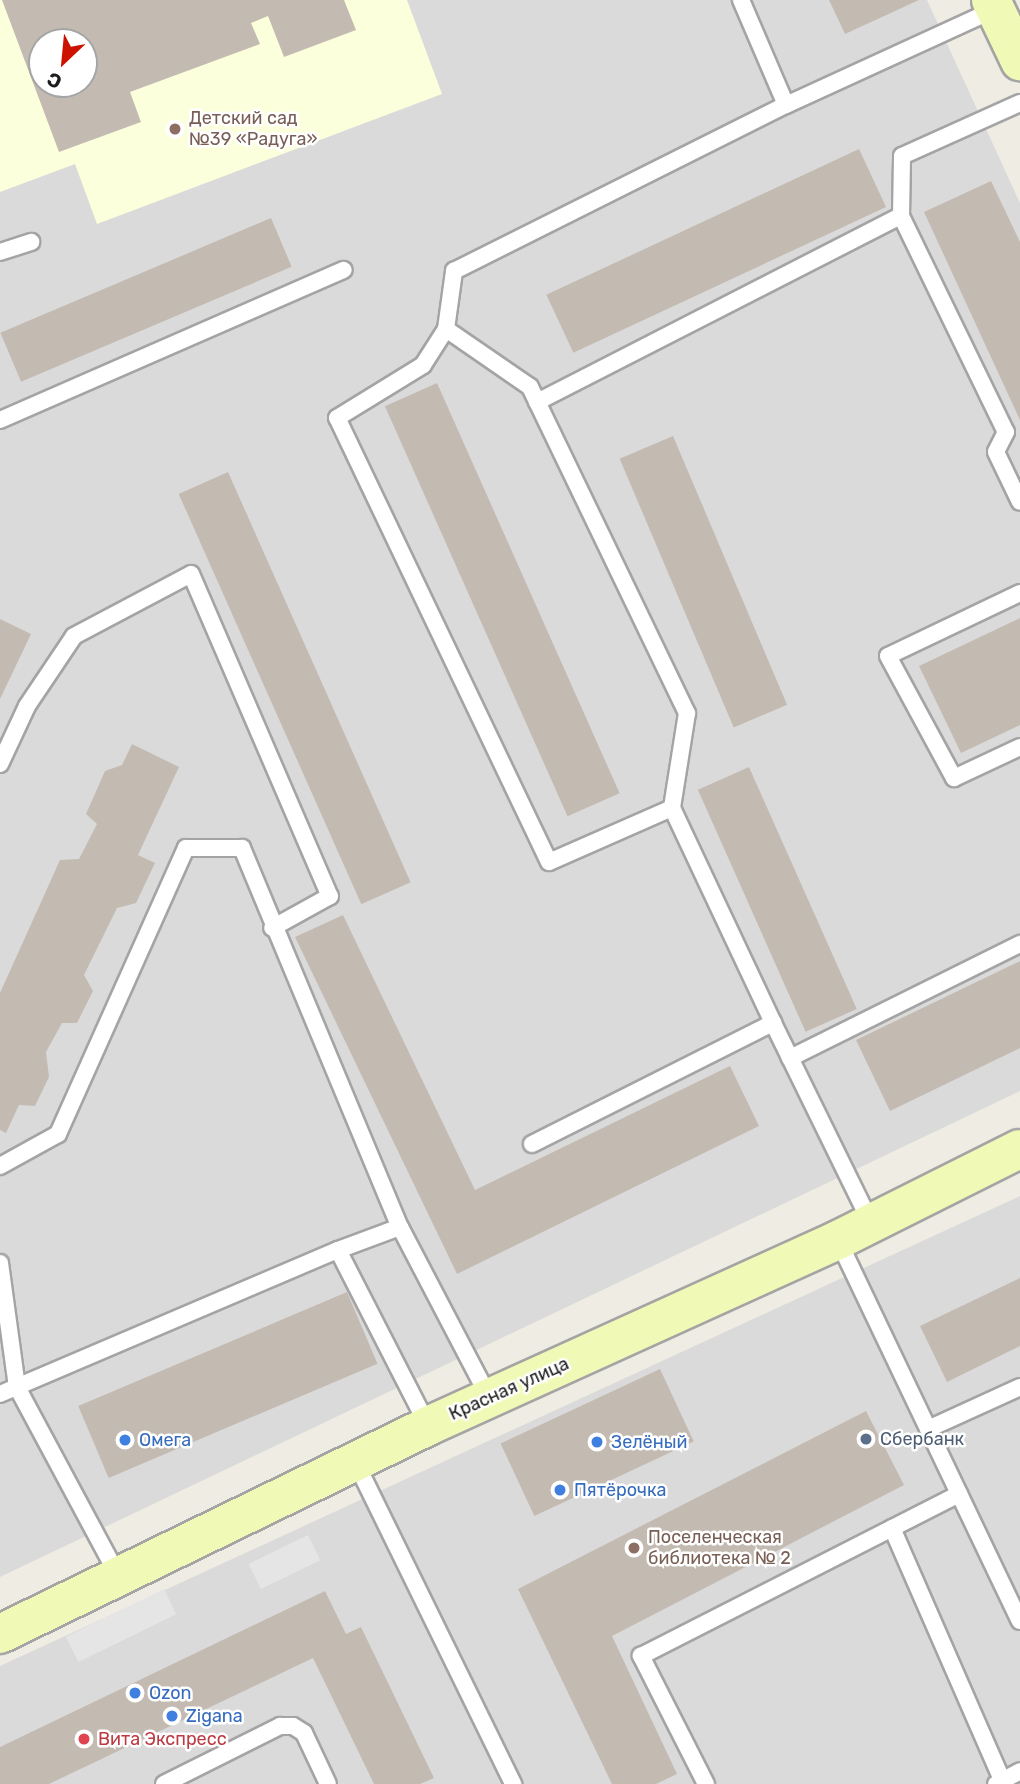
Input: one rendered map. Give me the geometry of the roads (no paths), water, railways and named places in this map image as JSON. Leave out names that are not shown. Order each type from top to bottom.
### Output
[{"type":"street","points":[[993,5],[1020,61]]},
{"type":"street","name":"Красная улица","points":[[0,1634],[428,1426],[838,1240],[1020,1149]]},
{"type":"lane","points":[[741,0],[786,105]]},
{"type":"lane","points":[[672,808],[549,862],[337,418],[423,365],[446,329],[454,271],[993,5]]},
{"type":"lane","points":[[1020,103],[902,156],[901,216],[1006,432],[996,452],[1020,502]]},
{"type":"lane","points":[[537,402],[901,216]]},
{"type":"lane","points":[[0,252],[31,242]]},
{"type":"lane","points":[[0,420],[344,270]]},
{"type":"lane","points":[[446,329],[530,387],[687,713],[672,808],[773,1023],[872,1223]]},
{"type":"lane","points":[[0,764],[27,706],[74,636],[191,574],[330,896],[272,928]]},
{"type":"lane","points":[[1020,593],[888,656],[954,778],[1020,747]]},
{"type":"lane","points":[[0,1166],[58,1134],[186,848],[242,848],[272,928],[400,1227],[489,1399]]},
{"type":"lane","points":[[790,1058],[1020,944]]},
{"type":"lane","points":[[532,1144],[773,1023]]},
{"type":"lane","points":[[0,1394],[338,1250],[400,1227]]},
{"type":"lane","points":[[838,1240],[1020,1621]]},
{"type":"lane","points":[[338,1250],[428,1426]]},
{"type":"lane","points":[[0,1263],[18,1387],[119,1578]]},
{"type":"lane","points":[[928,1429],[1020,1387]]},
{"type":"lane","points":[[355,1461],[513,1784]]},
{"type":"lane","points":[[706,1784],[641,1656],[959,1494]]},
{"type":"lane","points":[[892,1528],[999,1782],[1020,1771]]},
{"type":"lane","points":[[164,1784],[280,1726],[293,1726],[303,1734],[328,1784]]},
{"type":"place","name":"Детский сад №39 «Радуга»","points":[[175,129]]},
{"type":"place","name":"Сбербанк","points":[[866,1439]]},
{"type":"place","name":"Омега","points":[[125,1440]]},
{"type":"place","name":"Зелёный","points":[[597,1442]]},
{"type":"place","name":"Пятёрочка","points":[[560,1490]]},
{"type":"place","name":"Поселенческая библиотека № 2","points":[[634,1548]]},
{"type":"place","name":"Ozon","points":[[135,1693]]},
{"type":"place","name":"Zigana","points":[[172,1716]]},
{"type":"place","name":"Вита Экспресс","points":[[84,1739]]}]
